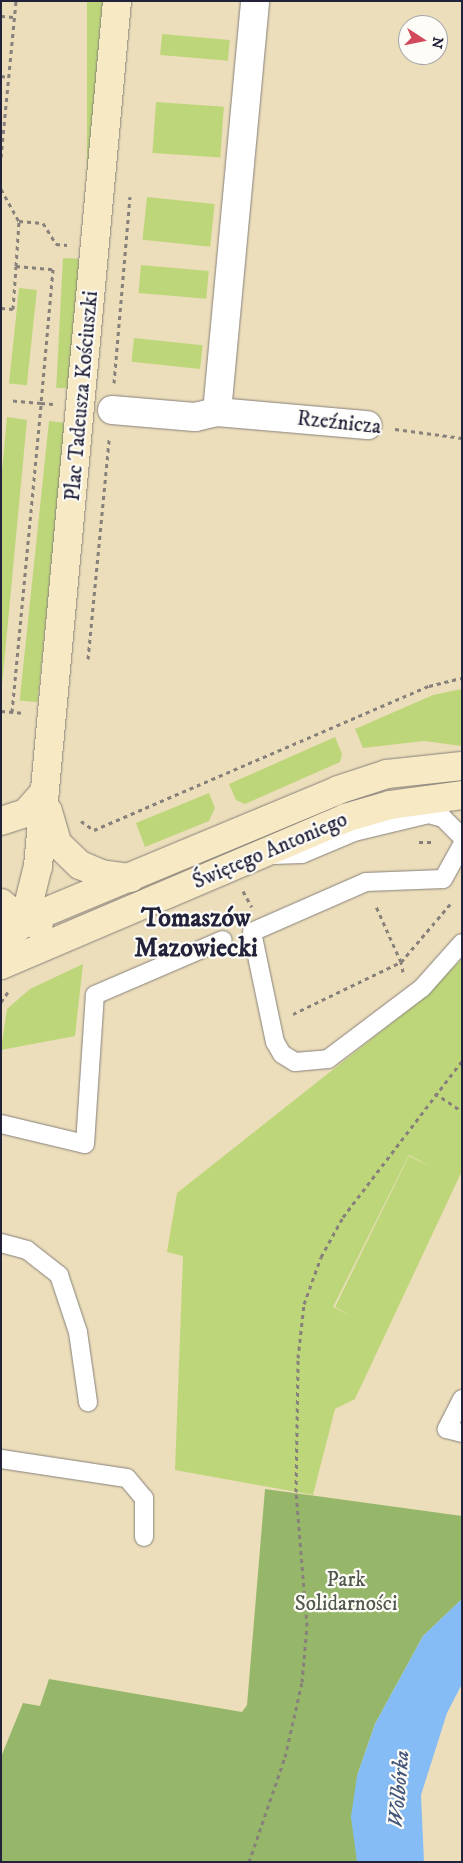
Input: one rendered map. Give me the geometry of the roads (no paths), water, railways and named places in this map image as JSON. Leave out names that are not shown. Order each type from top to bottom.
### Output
[{"type":"street","name":"Plac Tadeusza Kościuszki","points":[[13,926],[38,866],[117,1]]},
{"type":"street","points":[[217,412],[255,1]]},
{"type":"street","name":"Rzeźnicza","points":[[112,410],[195,417],[217,412],[367,425]]},
{"type":"street","name":"Świętego Antoniego","points":[[13,926],[133,878],[338,790],[387,774],[462,766]]},
{"type":"street","name":"Plac Tadeusza Kościuszki","points":[[45,791],[52,831],[65,853],[101,874],[133,878]]},
{"type":"street","points":[[1,821],[26,813],[45,791]]},
{"type":"street","name":"Świętego Antoniego","points":[[3,959],[93,928],[345,818],[398,803],[462,795]]},
{"type":"street","points":[[1,903],[13,926],[3,959]]},
{"type":"street","points":[[13,926],[93,928]]},
{"type":"lane","points":[[259,856],[302,854],[354,832],[429,814],[443,818],[462,838]]},
{"type":"lane","points":[[462,845],[443,879],[366,882],[252,932],[275,1042],[282,1054],[295,1062],[328,1059],[409,998],[462,943]]},
{"type":"lane","points":[[1,1124],[85,1144],[95,995],[223,940]]},
{"type":"lane","points":[[1,1243],[26,1250],[59,1275],[78,1332],[88,1402]]},
{"type":"lane","points":[[462,1399],[447,1429],[462,1433]]},
{"type":"lane","points":[[1,1458],[128,1478],[144,1498],[144,1537]]},
{"type":"water","name":"Wolbórka","points":[[462,1599],[462,1684],[447,1713],[421,1795],[424,1862],[357,1862],[351,1817],[357,1776],[375,1724],[423,1636]]},
{"type":"district","name":"Tomaszów Mazowiecki","points":[[196,934]]},
{"type":"park label","name":"Park Solidarności","points":[[346,1592]]}]
